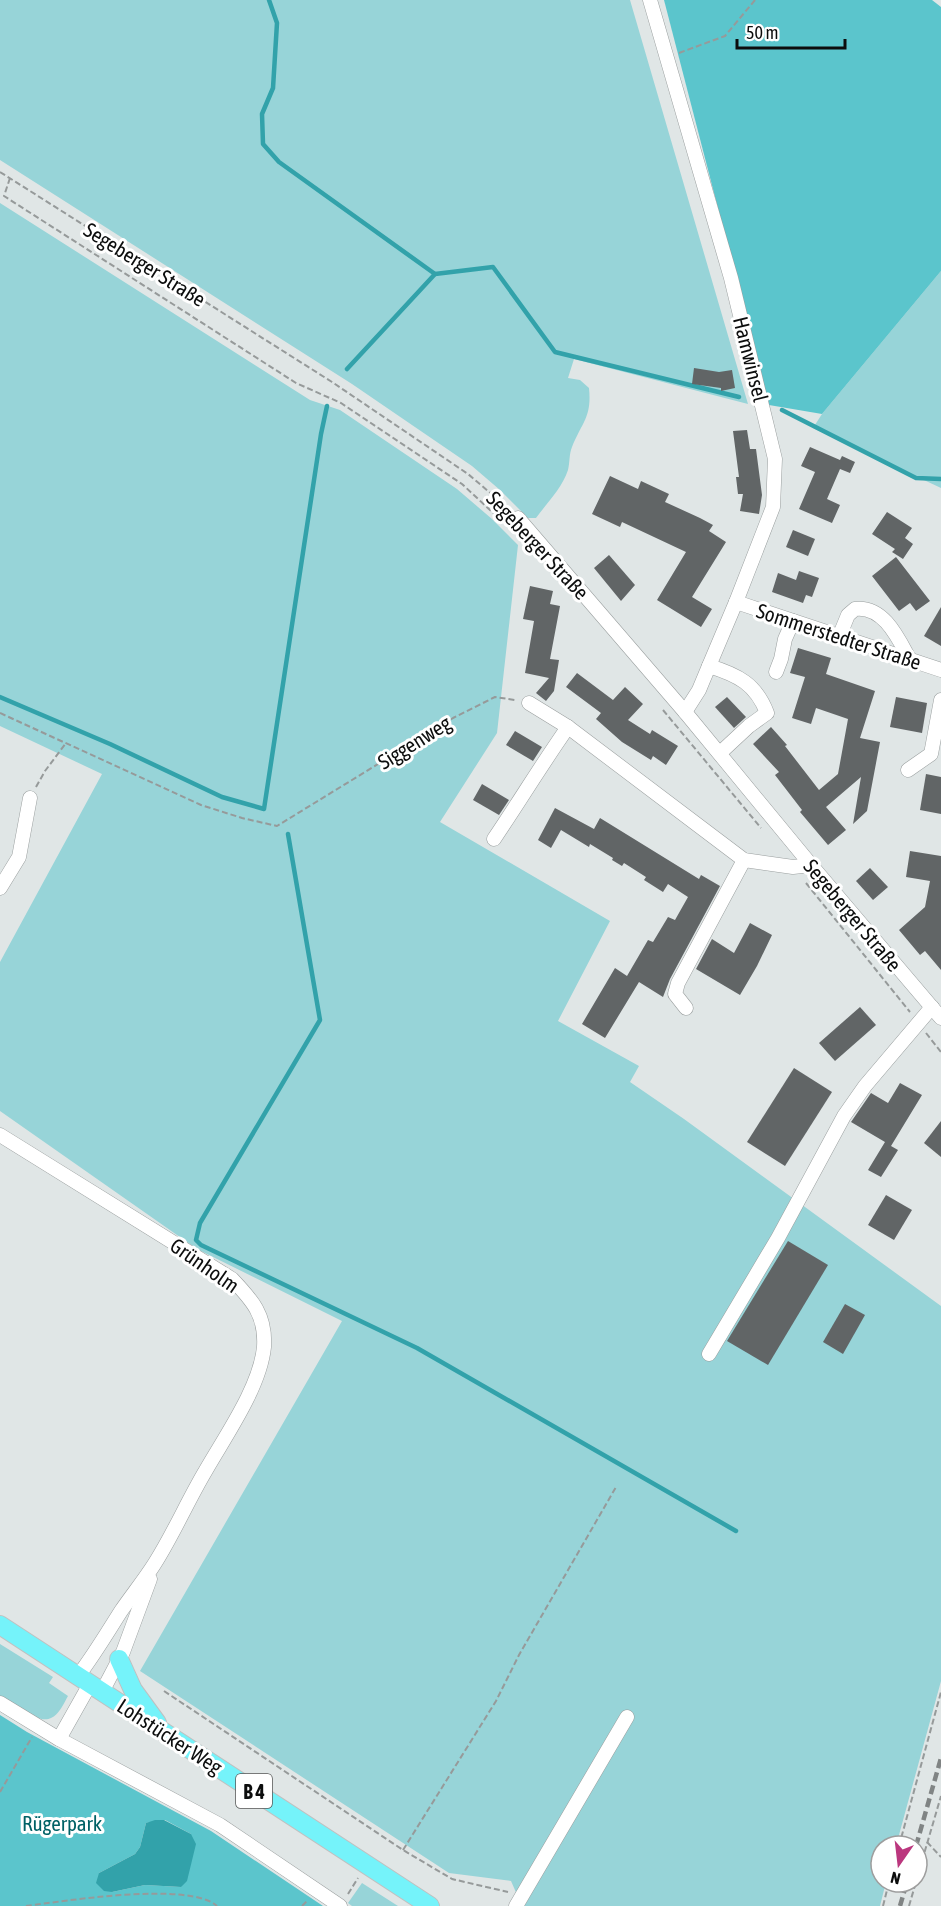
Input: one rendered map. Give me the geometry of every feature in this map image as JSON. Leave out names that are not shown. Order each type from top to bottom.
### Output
[{"type":"main road","name":"Lohstücker Weg","points":[[0,1625],[430,1906]]},
{"type":"main road","points":[[119,1659],[133,1690],[163,1732]]},
{"type":"street","name":"Hamwinsel","points":[[650,0],[731,278],[775,459],[773,507],[699,690],[685,712]]},
{"type":"street","name":"Segeberger Straße","points":[[514,524],[685,712],[811,865],[937,1012]]},
{"type":"street","name":"Sommerstedter Straße","points":[[736,602],[941,670]]},
{"type":"street","points":[[839,636],[848,615],[855,609],[867,609],[890,626],[910,660]]},
{"type":"street","points":[[776,672],[785,639],[793,621]]},
{"type":"street","points":[[709,666],[747,684],[759,694],[767,713],[720,753]]},
{"type":"street","points":[[908,770],[931,754],[941,700]]},
{"type":"street","points":[[529,703],[568,727],[744,860],[793,867],[811,865]]},
{"type":"street","points":[[494,839],[568,727]]},
{"type":"street","points":[[0,888],[20,857],[30,798]]},
{"type":"street","points":[[686,1008],[675,994],[678,983],[744,860]]},
{"type":"street","points":[[709,1354],[778,1238],[844,1116],[865,1086],[918,1024],[937,1012]]},
{"type":"street","name":"Grünholm","points":[[0,1135],[232,1279],[251,1299],[261,1316],[264,1347],[260,1368],[251,1391],[193,1491],[156,1562],[122,1610],[96,1653],[90,1684]]},
{"type":"street","name":"Grünholm","points":[[90,1684],[119,1659],[156,1562]]},
{"type":"street","points":[[59,1739],[90,1684]]},
{"type":"street","points":[[0,1703],[59,1739],[220,1825],[339,1906]]},
{"type":"street","points":[[520,1900],[627,1717]]},
{"type":"path","points":[[666,57],[725,36],[755,0]]},
{"type":"path","name":"Segeberger Straße","points":[[0,172],[342,388],[468,474],[495,495],[514,524]]},
{"type":"path","points":[[10,178],[4,196],[296,384],[341,404],[462,484],[494,512],[514,524]]},
{"type":"path","name":"Siggenweg","points":[[0,713],[201,805],[277,826],[453,718],[495,697],[529,703]]},
{"type":"path","points":[[659,705],[763,831]]},
{"type":"path","points":[[30,798],[45,771],[66,743]]},
{"type":"path","points":[[793,867],[941,1052]]},
{"type":"path","points":[[403,1850],[496,1701],[519,1655],[616,1487]]},
{"type":"path","points":[[164,1691],[403,1850],[452,1879],[520,1900]]},
{"type":"path","points":[[902,1834],[941,1692]]},
{"type":"path","points":[[0,1792],[38,1727]]},
{"type":"path","points":[[929,1835],[941,1796]]},
{"type":"path","points":[[929,1844],[941,1857]]},
{"type":"path","points":[[339,1906],[359,1876]]},
{"type":"path","points":[[26,1906],[147,1893],[195,1897],[212,1901],[217,1906]]},
{"type":"path","points":[[210,1906],[212,1901]]},
{"type":"shaded area","points":[[0,0],[630,0],[748,404],[574,359],[568,378],[580,380],[589,388],[588,413],[570,452],[568,470],[562,483],[536,518],[528,518],[472,466],[352,384],[0,160]]},
{"type":"shaded area","points":[[0,203],[310,400],[340,410],[457,489],[518,545],[497,733],[440,822],[610,921],[558,1021],[639,1066],[630,1082],[941,1306],[941,1681],[899,1834],[869,1834],[869,1894],[883,1894],[880,1906],[522,1906],[511,1881],[449,1873],[140,1671],[342,1321],[197,1249],[0,1111],[0,962],[102,774],[0,726]]},
{"type":"shaded area","points":[[941,271],[941,488],[813,428],[822,414]]},
{"type":"shaded area","points":[[0,1644],[53,1677],[49,1683],[68,1696],[54,1716],[40,1719],[0,1697]]},
{"type":"shaded area","points":[[164,1820],[191,1834],[196,1844],[187,1881],[181,1887],[145,1885],[112,1892],[104,1891],[96,1883],[99,1873],[135,1854],[140,1847],[146,1823]]},
{"type":"shaded area","points":[[362,1883],[398,1906],[352,1906],[348,1903]]},
{"type":"green space","points":[[664,0],[932,0],[941,7],[941,271],[822,414],[769,405]]},
{"type":"green space","name":"Rügerpark","points":[[0,1715],[27,1732],[211,1831],[323,1906],[0,1906]],"holes":[[[165,1820],[191,1834],[181,1887],[145,1885],[112,1892],[99,1873],[135,1854],[140,1847],[146,1823]]]},
{"type":"building","points":[[694,368],[719,372],[732,370],[735,388],[721,391],[721,388],[692,384]]},
{"type":"building","points":[[747,430],[750,449],[756,449],[762,495],[759,514],[740,511],[743,494],[738,494],[736,477],[739,477],[733,431]]},
{"type":"building","points":[[810,447],[840,460],[842,456],[855,462],[850,473],[840,469],[827,499],[840,505],[832,523],[799,509],[815,472],[801,466]]},
{"type":"building","points":[[610,476],[638,489],[641,481],[669,494],[665,502],[713,525],[709,531],[726,542],[692,597],[712,609],[701,627],[657,600],[686,552],[622,522],[620,527],[592,514]]},
{"type":"building","points":[[887,512],[912,528],[905,538],[913,544],[903,559],[892,552],[895,549],[872,534]]},
{"type":"building","points":[[793,530],[815,539],[808,556],[786,547]]},
{"type":"building","points":[[609,555],[635,585],[621,601],[594,568]]},
{"type":"building","points":[[896,557],[930,601],[916,611],[910,603],[899,611],[872,576]]},
{"type":"building","points":[[799,571],[819,578],[812,597],[806,595],[803,603],[772,592],[778,573],[796,580]]},
{"type":"building","points":[[530,586],[553,591],[550,604],[560,606],[550,659],[559,660],[554,691],[546,701],[536,693],[549,678],[525,673],[534,621],[523,619]]},
{"type":"building","points":[[941,607],[941,646],[924,636]]},
{"type":"building","points":[[798,648],[831,658],[826,674],[875,691],[860,738],[880,742],[867,811],[853,824],[861,777],[826,807],[846,830],[828,845],[800,812],[802,810],[775,775],[779,772],[753,744],[771,727],[787,745],[785,746],[819,790],[838,774],[848,719],[816,708],[811,724],[792,718],[805,677],[790,673]]},
{"type":"building","points":[[577,673],[613,700],[625,687],[643,704],[628,720],[650,734],[652,730],[678,746],[666,765],[653,756],[651,760],[622,742],[596,719],[601,713],[566,687]]},
{"type":"building","points":[[727,697],[746,717],[734,728],[715,707]]},
{"type":"building","points":[[896,697],[927,703],[922,733],[890,727]]},
{"type":"building","points":[[515,731],[542,747],[533,761],[506,745]]},
{"type":"building","points":[[926,774],[941,777],[941,814],[920,810]]},
{"type":"building","points":[[482,784],[509,800],[499,815],[473,800]]},
{"type":"building","points":[[555,808],[594,829],[600,818],[699,879],[701,875],[720,886],[670,979],[663,997],[639,982],[605,1038],[582,1024],[615,968],[627,976],[648,940],[653,942],[668,917],[675,920],[688,897],[668,884],[663,892],[644,880],[646,877],[624,863],[622,866],[590,844],[589,847],[561,830],[551,848],[538,840]]},
{"type":"building","points":[[910,851],[941,856],[941,970],[925,951],[920,955],[899,930],[925,907],[930,881],[906,877]]},
{"type":"building","points":[[870,868],[888,887],[873,900],[856,881]]},
{"type":"building","points":[[750,923],[772,935],[740,995],[696,969],[712,939],[734,953]]},
{"type":"building","points":[[860,1007],[876,1025],[835,1061],[819,1043]]},
{"type":"building","points":[[794,1068],[832,1092],[785,1166],[747,1142]]},
{"type":"building","points":[[900,1083],[922,1095],[891,1146],[898,1150],[881,1177],[868,1170],[885,1142],[851,1122],[871,1093],[888,1103]]},
{"type":"building","points":[[941,1121],[941,1157],[924,1143]]},
{"type":"building","points":[[886,1195],[912,1210],[894,1240],[868,1225]]},
{"type":"building","points":[[788,1241],[828,1265],[768,1365],[727,1341]]},
{"type":"building","points":[[845,1304],[865,1315],[843,1354],[823,1342]]},
{"type":"waterway","points":[[269,0],[277,23],[273,88],[262,114],[263,144],[279,162],[435,274]]},
{"type":"waterway","points":[[347,369],[435,274],[493,267],[555,352],[739,397]]},
{"type":"waterway","points":[[0,697],[110,744],[222,797],[264,809],[327,406]]},
{"type":"waterway","points":[[782,410],[916,478],[941,479]]},
{"type":"waterway","points":[[288,834],[320,1020],[200,1223],[196,1240],[201,1245],[417,1348],[736,1531]]},
{"type":"railway","points":[[919,1834],[941,1758]]},
{"type":"railway","points":[[900,1906],[904,1894]]}]
